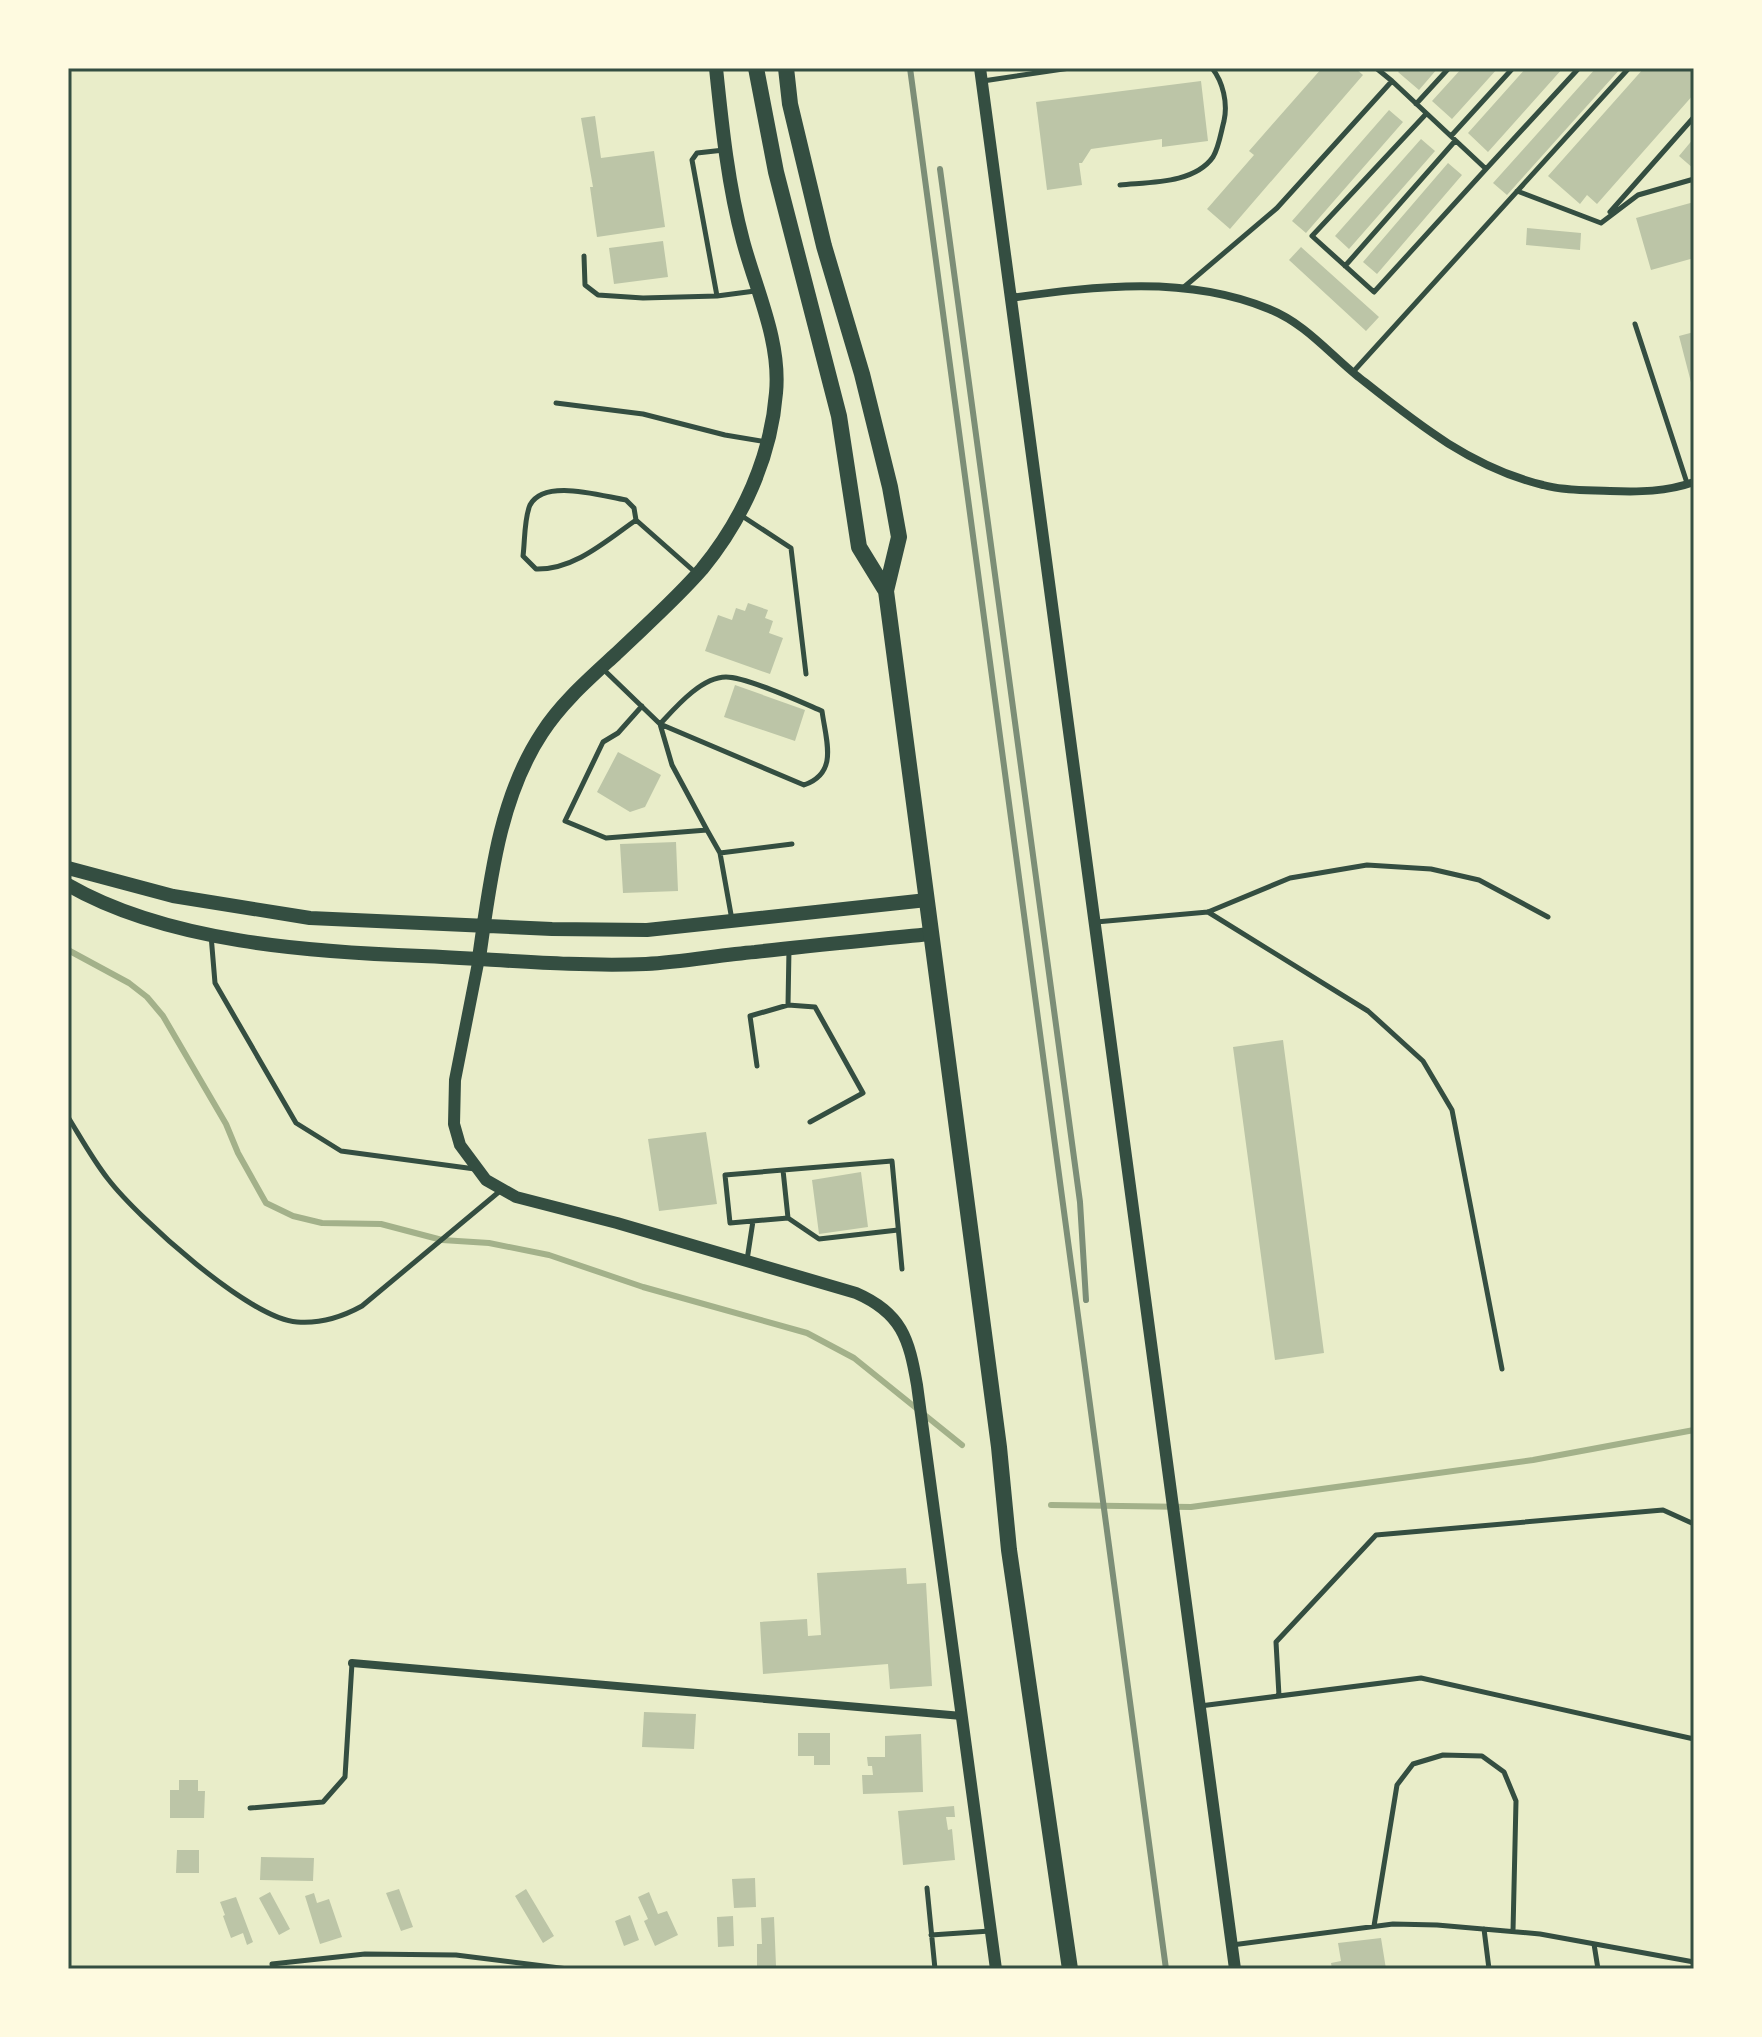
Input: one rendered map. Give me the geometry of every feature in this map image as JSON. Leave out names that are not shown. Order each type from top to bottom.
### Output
[{"type":"main road","points":[[479,958],[490,881],[505,819],[524,763],[553,717],[697,573],[754,484],[768,442],[777,380],[774,350],[743,240],[725,150],[716,68]]},
{"type":"main road","points":[[756,68],[776,172],[839,416],[859,547],[886,591]]},
{"type":"main road","points":[[786,68],[790,104],[821,232],[862,374],[899,537],[886,591],[999,1447],[1009,1550],[1070,1969]]},
{"type":"main road","points":[[68,868],[173,896],[237,908],[310,918],[484,926],[647,930],[927,900]]},
{"type":"main road","points":[[68,885],[95,901],[127,913],[211,934],[295,949],[590,964],[647,964],[930,934]]},
{"type":"street","points":[[981,75],[1235,1969]]},
{"type":"street","points":[[1010,298],[1099,287],[1183,288],[1232,296],[1272,310],[1314,335],[1353,372],[1432,435],[1460,452],[1543,485],[1576,490],[1648,492],[1691,483]]},
{"type":"street","points":[[479,958],[455,1080],[454,1101],[456,1136],[476,1169],[501,1191],[516,1197],[866,1297],[882,1306],[904,1332],[917,1385],[996,1969]]},
{"type":"street","points":[[352,1663],[962,1716]]},
{"type":"lane","points":[[981,75],[1070,68]]},
{"type":"lane","points":[[1120,185],[1179,178],[1212,157],[1225,115],[1225,95],[1212,68]]},
{"type":"lane","points":[[1376,68],[1486,169]]},
{"type":"lane","points":[[1416,104],[1449,68]]},
{"type":"lane","points":[[1345,266],[1513,68]]},
{"type":"lane","points":[[1426,114],[1312,236],[1374,292],[1579,68]]},
{"type":"lane","points":[[1353,372],[1629,68]]},
{"type":"lane","points":[[1183,288],[1277,208],[1392,81]]},
{"type":"lane","points":[[1601,223],[1694,117]]},
{"type":"lane","points":[[717,296],[692,160],[697,153],[725,150]]},
{"type":"lane","points":[[1601,223],[1638,195],[1694,179]]},
{"type":"lane","points":[[1517,191],[1601,223]]},
{"type":"lane","points":[[584,256],[585,285],[598,295],[643,298],[717,296],[758,291]]},
{"type":"lane","points":[[1635,324],[1691,483]]},
{"type":"lane","points":[[556,403],[643,414],[725,435],[768,442]]},
{"type":"lane","points":[[636,520],[586,555],[552,569],[536,569],[523,556],[529,507],[538,495],[554,489],[626,500],[634,508],[636,520],[697,573]]},
{"type":"lane","points":[[738,513],[791,548],[806,674]]},
{"type":"lane","points":[[602,667],[660,724],[804,785],[819,780],[826,770],[828,754],[822,711],[741,680],[724,676],[686,695],[660,724]]},
{"type":"lane","points":[[642,706],[618,733],[603,742],[565,821],[606,838],[707,830]]},
{"type":"lane","points":[[660,724],[672,765],[720,853],[732,920]]},
{"type":"lane","points":[[720,853],[792,844]]},
{"type":"lane","points":[[1095,922],[1208,912],[1290,878],[1367,865],[1431,869],[1479,880],[1548,917]]},
{"type":"lane","points":[[1208,912],[1368,1011],[1423,1061],[1452,1110],[1502,1369]]},
{"type":"lane","points":[[211,934],[215,983],[296,1123],[341,1151],[476,1169]]},
{"type":"lane","points":[[788,1005],[789,948]]},
{"type":"lane","points":[[757,1066],[750,1016],[788,1005],[815,1007],[863,1093],[810,1122]]},
{"type":"lane","points":[[68,1117],[108,1180],[163,1237],[214,1278],[270,1313],[295,1322],[343,1316],[362,1306],[501,1191]]},
{"type":"lane","points":[[898,1230],[819,1239],[788,1218],[730,1223],[725,1175],[892,1161],[902,1269]]},
{"type":"lane","points":[[783,1170],[788,1218]]},
{"type":"lane","points":[[747,1261],[753,1221]]},
{"type":"lane","points":[[1279,1696],[1276,1642],[1376,1535],[1663,1510],[1694,1524]]},
{"type":"lane","points":[[250,1808],[323,1802],[345,1777],[352,1663]]},
{"type":"lane","points":[[1199,1706],[1421,1678],[1694,1739]]},
{"type":"lane","points":[[1374,1926],[1397,1785],[1413,1764],[1443,1755],[1482,1756],[1504,1772],[1516,1801],[1513,1931]]},
{"type":"lane","points":[[927,1888],[935,1969]]},
{"type":"lane","points":[[1231,1945],[1374,1926],[1423,1924],[1513,1931],[1694,1962]]},
{"type":"lane","points":[[1484,1929],[1489,1969]]},
{"type":"lane","points":[[931,1935],[991,1931]]},
{"type":"lane","points":[[1594,1944],[1598,1969]]},
{"type":"lane","points":[[273,1969],[272,1964],[365,1954],[456,1955],[568,1969]]},
{"type":"building","points":[[1322,68],[1355,68],[1363,75],[1230,229],[1207,209],[1254,155],[1249,151]]},
{"type":"building","points":[[1402,68],[1438,68],[1419,90],[1398,72]]},
{"type":"building","points":[[1462,68],[1498,68],[1452,119],[1432,101]]},
{"type":"building","points":[[1526,68],[1563,68],[1488,152],[1468,133]]},
{"type":"building","points":[[1596,68],[1621,68],[1507,195],[1493,183]]},
{"type":"building","points":[[1644,68],[1694,68],[1694,94],[1597,204],[1587,195],[1580,204],[1548,176]]},
{"type":"building","points":[[1201,81],[1208,141],[1162,147],[1162,139],[1091,149],[1079,163],[1082,185],[1047,190],[1036,102]]},
{"type":"building","points":[[1389,110],[1403,122],[1306,233],[1292,221]]},
{"type":"building","points":[[595,116],[601,158],[654,151],[665,227],[597,237],[590,187],[593,187],[581,118]]},
{"type":"building","points":[[1694,138],[1694,169],[1679,156]]},
{"type":"building","points":[[1421,139],[1435,151],[1349,249],[1335,236]]},
{"type":"building","points":[[1448,163],[1462,175],[1377,274],[1363,262]]},
{"type":"building","points":[[1694,202],[1694,258],[1651,270],[1636,218]]},
{"type":"building","points":[[1527,228],[1581,233],[1580,250],[1526,245]]},
{"type":"building","points":[[663,241],[668,277],[614,284],[609,248]]},
{"type":"building","points":[[1301,247],[1379,317],[1366,331],[1289,260]]},
{"type":"building","points":[[1694,332],[1694,390],[1693,390],[1679,336]]},
{"type":"building","points":[[748,603],[768,610],[765,618],[773,621],[769,633],[783,638],[770,674],[705,651],[718,615],[732,620],[736,608],[745,611]]},
{"type":"building","points":[[735,685],[805,710],[795,741],[724,717]]},
{"type":"building","points":[[618,752],[661,775],[645,807],[630,812],[597,792]]},
{"type":"building","points":[[676,842],[678,891],[623,893],[620,844]]},
{"type":"building","points":[[1283,1040],[1324,1353],[1275,1360],[1233,1047]]},
{"type":"building","points":[[706,1132],[717,1204],[659,1211],[648,1139]]},
{"type":"building","points":[[861,1172],[868,1227],[819,1234],[812,1180]]},
{"type":"building","points":[[906,1568],[907,1584],[926,1583],[932,1686],[890,1689],[888,1664],[763,1674],[760,1622],[807,1619],[808,1636],[821,1635],[817,1573]]},
{"type":"building","points":[[644,1712],[696,1714],[694,1749],[642,1747]]},
{"type":"building","points":[[798,1733],[830,1733],[830,1765],[814,1765],[814,1756],[798,1756]]},
{"type":"building","points":[[921,1734],[923,1792],[863,1794],[862,1775],[873,1775],[867,1757],[885,1757],[885,1736]]},
{"type":"building","points":[[179,1780],[198,1780],[198,1791],[205,1791],[204,1818],[170,1818],[170,1790],[179,1790]]},
{"type":"building","points":[[954,1806],[955,1817],[946,1817],[948,1830],[952,1829],[955,1860],[903,1865],[898,1811]]},
{"type":"building","points":[[177,1850],[199,1850],[199,1873],[176,1873]]},
{"type":"building","points":[[261,1857],[314,1858],[313,1881],[260,1880]]},
{"type":"building","points":[[755,1878],[756,1907],[734,1908],[732,1879]]},
{"type":"building","points":[[399,1889],[413,1927],[401,1931],[386,1893]]},
{"type":"building","points":[[526,1889],[554,1936],[543,1943],[515,1896]]},
{"type":"building","points":[[270,1892],[290,1929],[279,1935],[259,1898]]},
{"type":"building","points":[[649,1892],[658,1914],[667,1911],[678,1935],[655,1946],[638,1897]]},
{"type":"building","points":[[314,1893],[317,1903],[329,1899],[342,1937],[320,1944],[305,1896]]},
{"type":"building","points":[[236,1897],[253,1942],[247,1945],[243,1933],[231,1938],[223,1916],[220,1902]]},
{"type":"building","points":[[630,1915],[639,1940],[624,1946],[615,1921]]},
{"type":"building","points":[[733,1916],[734,1946],[718,1947],[717,1917]]},
{"type":"building","points":[[774,1917],[776,1966],[757,1967],[757,1944],[762,1944],[761,1918]]},
{"type":"building","points":[[1381,1938],[1386,1969],[1332,1969],[1331,1963],[1341,1961],[1338,1943]]},
{"type":"waterway","points":[[68,950],[129,983],[147,997],[163,1016],[226,1124],[266,1203],[293,1216],[322,1223],[381,1224],[442,1240],[489,1243],[549,1255],[643,1287],[807,1333],[854,1358],[962,1445]]},
{"type":"waterway","points":[[1051,1505],[1191,1507],[1533,1460],[1694,1430]]},
{"type":"railway","points":[[910,68],[1166,1969]]},
{"type":"railway","points":[[940,169],[1080,1202],[1086,1300]]}]
